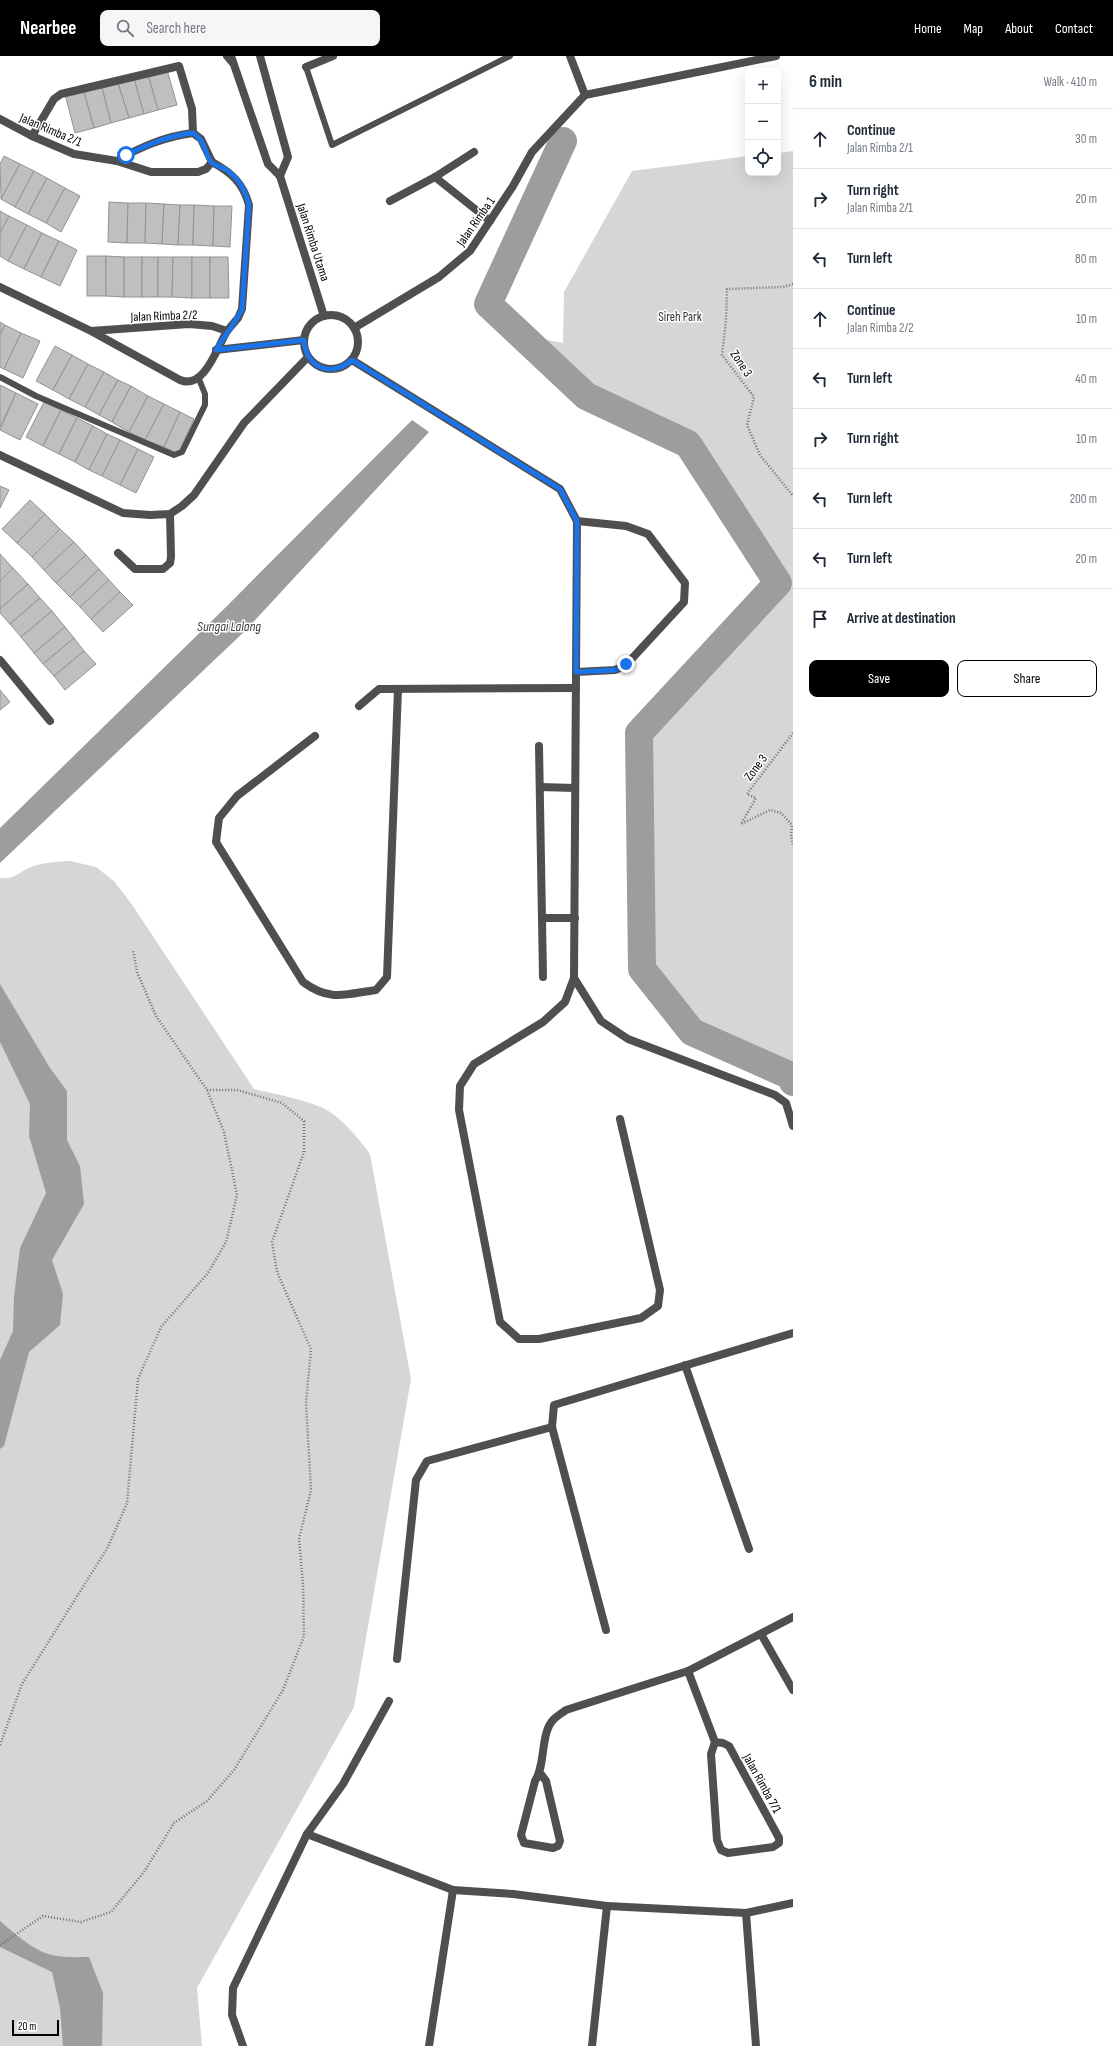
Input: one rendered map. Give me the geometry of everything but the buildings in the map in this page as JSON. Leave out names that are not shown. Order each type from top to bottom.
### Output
[{"type":"street","points":[[260,56],[288,157],[280,176]]},
{"type":"street","points":[[306,67],[333,56]]},
{"type":"street","points":[[570,56],[585,96],[776,56]]},
{"type":"street","name":"Jalan Rimba Utama","points":[[230,58],[268,164],[280,176],[324,316]]},
{"type":"street","points":[[32,136],[54,99],[61,94],[179,66],[192,109],[193,133]]},
{"type":"street","name":"Jalan Rimba 1","points":[[354,328],[439,277],[470,252],[532,152],[552,128],[585,96]]},
{"type":"street","name":"Jalan Rimba 2/1","points":[[0,119],[32,136],[74,154],[117,161],[151,172],[198,172],[206,169],[212,162]]},
{"type":"street","points":[[117,161],[141,148],[183,134],[193,133],[201,138],[212,162],[226,170],[238,180],[245,191],[249,205],[242,309],[238,318],[227,331],[203,375],[199,379]]},
{"type":"street","points":[[390,201],[435,177],[474,152]]},
{"type":"street","points":[[435,177],[490,221]]},
{"type":"street","name":"Jalan Rimba 2/2","points":[[0,287],[91,330],[180,380],[189,383],[199,379]]},
{"type":"street","points":[[324,316],[341,317],[354,328],[358,344],[352,360],[345,365],[329,369],[313,363],[304,349],[304,340],[310,324],[316,319],[324,316]]},
{"type":"street","name":"Jalan Rimba 2/2","points":[[91,330],[189,324],[212,326],[227,331]]},
{"type":"street","points":[[216,350],[304,340]]},
{"type":"street","points":[[0,454],[123,512],[150,515],[170,514],[194,495],[244,423],[308,357]]},
{"type":"street","points":[[352,360],[560,489],[577,521],[574,978],[565,1002],[544,1022],[474,1064],[460,1086],[459,1110],[500,1322],[519,1339],[539,1339],[641,1318],[658,1306],[660,1290],[620,1119]]},
{"type":"street","points":[[118,553],[135,569],[163,569],[170,563],[171,557],[170,514]]},
{"type":"street","points":[[576,672],[616,670],[626,664],[684,602],[686,583],[648,534],[626,526],[577,521]]},
{"type":"street","points":[[0,660],[50,721]]},
{"type":"street","points":[[359,706],[379,689],[576,688]]},
{"type":"street","points":[[315,736],[237,796],[219,818],[216,842],[303,982],[314,990],[329,996],[376,990],[388,977],[398,689]]},
{"type":"street","points":[[539,746],[543,977]]},
{"type":"street","points":[[540,787],[575,788]]},
{"type":"street","points":[[542,918],[575,918]]},
{"type":"street","points":[[574,978],[601,1021],[628,1039],[775,1095],[786,1103],[793,1126]]},
{"type":"street","points":[[606,1630],[552,1427],[554,1405],[793,1333]]},
{"type":"street","points":[[685,1365],[749,1549]]},
{"type":"street","points":[[398,1659],[416,1480],[427,1460],[552,1427]]},
{"type":"street","points":[[540,1773],[546,1781],[560,1841],[558,1846],[554,1848],[524,1843],[521,1840],[535,1781],[540,1773],[547,1732],[552,1720],[566,1710],[688,1671],[793,1617]]},
{"type":"street","points":[[761,1634],[793,1690]]},
{"type":"street","points":[[688,1671],[715,1742]]},
{"type":"street","points":[[243,2046],[232,2015],[233,1988],[307,1834],[343,1784],[389,1701]]},
{"type":"street","name":"Jalan Rimba 7/1","points":[[715,1742],[723,1743],[729,1746],[779,1838],[778,1843],[773,1847],[728,1853],[721,1850],[717,1840],[710,1754],[715,1742]]},
{"type":"street","points":[[307,1834],[453,1890],[513,1894],[607,1906],[746,1913],[793,1903]]},
{"type":"street","points":[[429,2046],[453,1890]]},
{"type":"street","points":[[592,2046],[607,1906]]},
{"type":"street","points":[[746,1913],[756,2046]]},
{"type":"lane","points":[[306,67],[332,145],[510,56]]},
{"type":"lane","points":[[0,376],[36,396],[174,455],[182,452],[205,405],[205,394],[199,379]]},
{"type":"path","name":"Zone 3","points":[[793,284],[783,286],[727,289],[726,321],[722,354],[754,397],[747,425],[760,455],[793,496]]},
{"type":"path","name":"Zone 3","points":[[793,733],[748,794],[756,798],[741,824],[770,810],[781,813],[792,825],[791,837],[793,845]]},
{"type":"path","points":[[0,1745],[22,1684],[108,1547],[127,1503],[138,1379],[161,1327],[208,1273],[226,1242],[237,1195],[224,1132],[207,1090],[156,1016],[137,972],[133,950]]},
{"type":"path","points":[[0,1945],[43,1916],[81,1922],[111,1912],[144,1872],[174,1823],[207,1801],[234,1770],[282,1690],[304,1636],[303,1584],[299,1539],[312,1490],[306,1403],[311,1349],[277,1272],[272,1242],[304,1152],[304,1121],[282,1103],[237,1090],[207,1090]]},
{"type":"green space","name":"Sireh Park","points":[[793,151],[793,1082],[791,1076],[692,1032],[642,969],[639,733],[778,582],[688,444],[586,396],[521,335],[563,343],[564,292],[632,171],[745,156],[745,176],[781,176],[781,153]]},
{"type":"green space","points":[[70,861],[96,867],[114,881],[133,906],[254,1089],[304,1101],[323,1108],[341,1121],[370,1154],[411,1379],[354,1707],[197,1988],[202,2046],[0,2046],[0,878],[12,877],[29,868],[39,865]]},
{"type":"water","name":"Sungai Lalang","points":[[412,420],[429,432],[245,631],[0,863],[0,828],[227,606]]},
{"type":"water","points":[[0,984],[50,1068],[67,1091],[67,1140],[80,1166],[84,1204],[52,1260],[63,1294],[60,1325],[29,1352],[4,1446],[0,1449],[0,1360],[13,1331],[14,1297],[20,1248],[46,1193],[29,1136],[30,1104],[0,1042]]},
{"type":"water","points":[[0,1921],[24,1941],[45,1953],[61,1957],[89,1957],[103,1993],[102,2046],[63,2046],[60,2008],[52,1972],[0,1947]]},
{"type":"waterway","points":[[563,141],[488,304],[586,396],[688,444],[778,583],[639,733],[642,969],[692,1032],[791,1076],[793,1082]]},
{"type":"route","points":[[126,155],[141,148],[183,134],[193,133],[201,138],[212,162],[226,170],[238,180],[245,191],[249,205],[242,309],[238,318],[227,331],[216,350],[304,340],[304,349],[313,363],[329,369],[345,365],[352,360],[560,489],[577,521],[576,672],[616,670],[626,664]]}]
